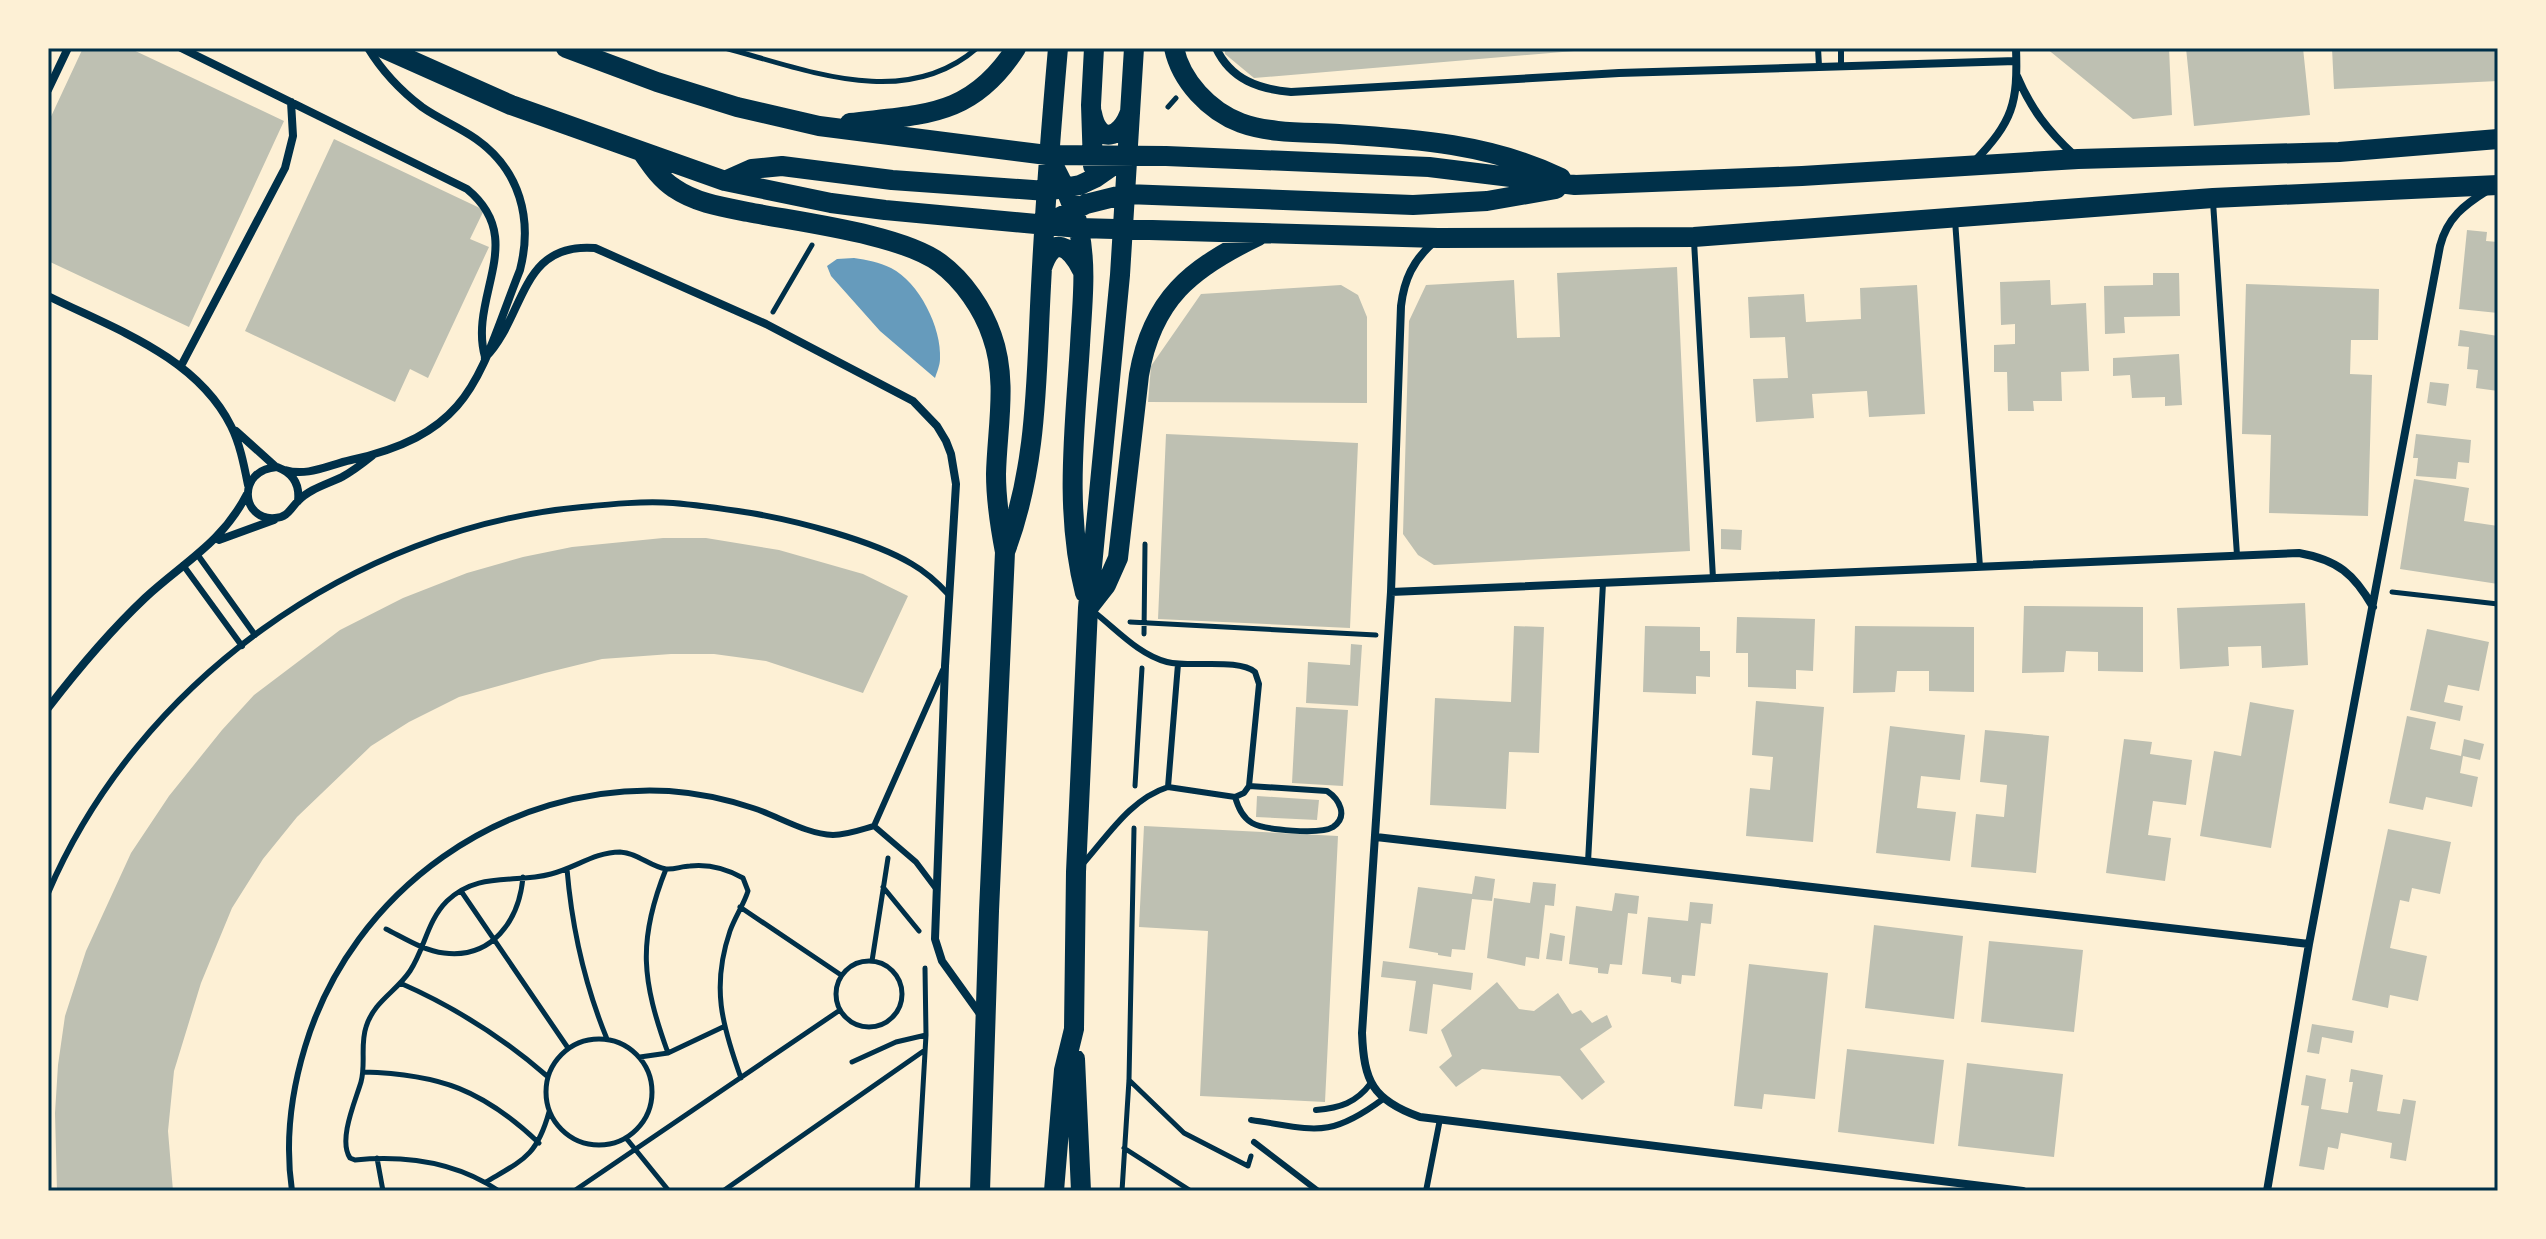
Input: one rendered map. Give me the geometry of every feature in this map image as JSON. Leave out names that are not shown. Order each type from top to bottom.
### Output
[{"type":"main road","points":[[383,48],[511,105],[725,181],[831,203],[1044,225],[1076,218],[1102,198],[1126,194],[1413,205],[1487,201],[1575,185],[1802,176],[2078,159],[2339,152],[2498,139]]},
{"type":"main road","points":[[566,48],[657,82],[737,107],[819,126],[1047,155],[1128,155],[1429,167],[1575,185]]},
{"type":"main road","points":[[819,126],[913,116],[963,102],[985,87],[1003,69],[1016,48]]},
{"type":"main road","points":[[1058,48],[1047,155],[1057,190],[1076,218],[1084,274],[1071,488],[1075,544],[1096,614]]},
{"type":"main road","points":[[1094,48],[1090,154],[1102,198],[1123,230]]},
{"type":"main road","points":[[1081,1191],[1074,1029],[1076,872],[1134,48]]},
{"type":"main road","points":[[1174,48],[1190,84],[1213,107],[1241,123],[1273,130],[1443,142],[1520,161],[1575,185]]},
{"type":"main road","points":[[1091,105],[1094,123],[1108,135],[1124,128],[1132,107]]},
{"type":"main road","points":[[997,188],[1018,184],[1025,172],[1020,160],[998,150]]},
{"type":"main road","points":[[642,152],[670,186],[699,201],[912,247],[940,262],[965,287],[992,335],[1000,366],[996,473],[999,521],[1005,552],[980,1191]]},
{"type":"main road","points":[[725,181],[752,169],[782,166],[892,180],[1057,190],[1095,178],[1128,155]]},
{"type":"main road","points":[[1076,218],[1123,230],[1438,238],[1694,237],[2213,198],[2497,185]]},
{"type":"main road","points":[[1005,552],[1018,518],[1032,444],[1044,225],[1057,190]]},
{"type":"main road","points":[[1162,231],[1147,224],[1142,209],[1146,202],[1164,195]]},
{"type":"main road","points":[[1096,614],[1118,558],[1139,375],[1143,351],[1152,327],[1164,305],[1195,272],[1228,250],[1264,233]]},
{"type":"main road","points":[[1041,272],[1049,252],[1065,247],[1072,251],[1084,274]]},
{"type":"main road","points":[[1054,1191],[1064,1070],[1074,1029]]},
{"type":"street","points":[[48,90],[68,48]]},
{"type":"street","points":[[181,48],[467,189],[486,209],[492,221],[497,248],[482,323],[485,358]]},
{"type":"street","points":[[48,708],[111,633],[183,565],[212,543],[233,520],[259,471],[281,469],[309,472],[373,456],[429,432],[452,414],[468,393],[485,358],[520,270],[524,252],[526,234],[520,197],[505,165],[490,150],[405,93],[368,48]]},
{"type":"street","points":[[1216,48],[1220,57],[1239,77],[1264,89],[1291,92],[1619,73],[2016,61]]},
{"type":"street","points":[[1971,165],[2006,123],[2014,101],[2016,48]]},
{"type":"street","points":[[2017,75],[2040,121],[2078,159]]},
{"type":"street","points":[[181,366],[285,168],[293,136],[291,102]]},
{"type":"street","points":[[2267,1191],[2309,944],[2443,234],[2457,212],[2497,185]]},
{"type":"street","points":[[1438,238],[1423,251],[1411,268],[1401,306],[1389,636],[1362,1033],[1363,1064],[1371,1083],[1383,1099],[1397,1109],[1420,1117],[2023,1191]]},
{"type":"street","points":[[485,358],[504,334],[538,266],[564,250],[579,247],[609,253],[766,324],[900,393],[913,401],[937,426],[951,454],[956,484],[945,666],[935,939],[948,971],[985,1021]]},
{"type":"street","points":[[48,296],[181,366],[210,394],[232,428],[297,483],[298,501]]},
{"type":"street","points":[[232,428],[254,510],[261,516],[279,518]]},
{"type":"street","points":[[212,543],[287,515],[298,501],[373,456]]},
{"type":"street","points":[[1391,592],[2299,553],[2316,556],[2347,571],[2359,583],[2373,607]]},
{"type":"street","points":[[1376,837],[2309,944]]},
{"type":"lane","points":[[1818,48],[1819,66]]},
{"type":"lane","points":[[1841,48],[1841,65]]},
{"type":"lane","points":[[2213,198],[2237,555]]},
{"type":"lane","points":[[1955,216],[1980,567]]},
{"type":"lane","points":[[1694,237],[1713,578]]},
{"type":"lane","points":[[48,893],[87,815],[120,767],[156,723],[197,682],[255,635],[313,596],[399,552],[451,533],[505,518],[560,509],[671,503],[769,516],[811,527],[901,558],[927,574],[949,595]]},
{"type":"lane","points":[[197,554],[255,635]]},
{"type":"lane","points":[[183,565],[242,646]]},
{"type":"lane","points":[[1588,862],[1603,583]]},
{"type":"lane","points":[[1076,872],[1134,805],[1150,794],[1168,787],[1235,797],[1244,793],[1249,786],[1258,678],[1251,668],[1178,664],[1154,658],[1096,614]]},
{"type":"lane","points":[[1168,787],[1178,664]]},
{"type":"lane","points":[[292,1191],[289,1144],[292,1104],[299,1065],[311,1027],[327,990],[371,922],[432,863],[467,840],[505,822],[585,797],[628,792],[670,791],[712,797],[829,835],[845,835],[874,826],[945,666]]},
{"type":"lane","points":[[1235,797],[1245,818],[1265,828],[1323,830],[1333,826],[1340,818],[1341,807],[1336,797],[1327,791],[1249,786]]},
{"type":"lane","points":[[874,826],[916,862],[937,890]]},
{"type":"lane","points":[[1316,1110],[1350,1103],[1362,1095],[1371,1083]]},
{"type":"lane","points":[[1251,1120],[1322,1130],[1348,1123],[1383,1099]]},
{"type":"lane","points":[[1426,1191],[1440,1119]]},
{"type":"lane","points":[[1254,1142],[1318,1191]]},
{"type":"path","points":[[725,48],[825,74],[895,83],[919,80],[941,72],[977,48]]},
{"type":"path","points":[[766,324],[822,227]]},
{"type":"path","points":[[1122,1191],[1129,1080],[1134,805],[1145,623],[1145,532]]},
{"type":"path","points":[[2376,590],[2498,604]]},
{"type":"path","points":[[1096,614],[1145,623],[1389,636]]},
{"type":"path","points":[[872,961],[891,838]]},
{"type":"path","points":[[499,1191],[486,1182],[434,1162],[377,1158],[355,1160],[347,1154],[350,1112],[363,1072],[363,1042],[369,1017],[382,999],[400,983],[423,947],[431,922],[439,910],[461,891],[484,880],[537,877],[567,869],[595,856],[623,852],[666,869],[706,866],[739,876],[746,882],[748,891],[724,954],[720,1003],[723,1027],[741,1078]]},
{"type":"path","points":[[567,869],[575,938],[594,1007],[607,1039]]},
{"type":"path","points":[[666,869],[652,904],[646,942],[647,979],[654,1015],[668,1053]]},
{"type":"path","points":[[371,922],[443,953],[461,953],[479,948],[495,939],[516,913],[522,897],[523,877]]},
{"type":"path","points":[[883,887],[917,927],[923,940]]},
{"type":"path","points":[[461,891],[568,1048]]},
{"type":"path","points":[[740,907],[841,975]]},
{"type":"path","points":[[917,1191],[926,1035],[925,954]]},
{"type":"path","points":[[860,961],[872,961],[884,964],[894,972],[902,995],[893,1017],[871,1027],[848,1019],[836,999],[841,975],[860,961]]},
{"type":"path","points":[[400,983],[478,1022],[514,1047],[547,1076]]},
{"type":"path","points":[[574,1191],[840,1010]]},
{"type":"path","points":[[639,1057],[668,1053],[723,1027]]},
{"type":"path","points":[[852,1062],[896,1042],[926,1035]]},
{"type":"path","points":[[607,1039],[625,1045],[639,1057],[649,1072],[652,1091],[645,1117],[626,1138],[609,1144],[591,1144],[573,1138],[559,1126],[549,1111],[547,1076],[568,1048],[587,1040],[607,1039]]},
{"type":"path","points":[[723,1191],[925,1050]]},
{"type":"path","points":[[363,1072],[402,1073],[463,1090],[509,1115],[539,1143]]},
{"type":"path","points":[[1129,1080],[1184,1133],[1248,1166],[1254,1142]]},
{"type":"path","points":[[486,1182],[521,1161],[539,1143],[549,1111]]},
{"type":"path","points":[[626,1138],[669,1191]]},
{"type":"path","points":[[1124,1148],[1191,1191]]},
{"type":"path","points":[[377,1158],[383,1191]]},
{"type":"water","points":[[854,258],[891,268],[919,295],[933,320],[940,347],[935,378],[880,331],[831,276],[827,266],[837,259]]},
{"type":"building","points":[[83,48],[129,48],[284,121],[189,327],[48,261],[48,123]]},
{"type":"building","points":[[1225,48],[1586,50],[1254,78],[1225,54]]},
{"type":"building","points":[[2046,48],[2169,48],[2172,115],[2133,119]]},
{"type":"building","points":[[2186,48],[2303,48],[2310,115],[2194,126]]},
{"type":"building","points":[[2332,48],[2498,48],[2498,81],[2334,89]]},
{"type":"building","points":[[334,139],[484,210],[470,239],[489,247],[428,378],[410,369],[395,402],[245,331]]},
{"type":"building","points":[[2467,230],[2487,232],[2486,241],[2498,242],[2498,313],[2459,309]]},
{"type":"building","points":[[1677,267],[1690,551],[1434,565],[1418,555],[1403,534],[1409,321],[1426,285],[1514,280],[1517,338],[1560,337],[1557,273]]},
{"type":"building","points":[[2153,273],[2179,273],[2180,316],[2124,317],[2125,333],[2105,334],[2104,286],[2153,285]]},
{"type":"building","points":[[2050,280],[2051,305],[2086,303],[2089,371],[2061,372],[2062,401],[2033,401],[2034,411],[2008,411],[2007,372],[1994,372],[1994,345],[2015,344],[2015,324],[2001,325],[2000,282]]},
{"type":"building","points":[[2246,284],[2379,289],[2378,340],[2351,340],[2350,374],[2372,375],[2368,516],[2269,513],[2271,435],[2242,434]]},
{"type":"building","points":[[1341,285],[1358,295],[1367,317],[1367,403],[1148,402],[1151,366],[1201,294]]},
{"type":"building","points":[[1917,285],[1925,414],[1869,417],[1867,391],[1812,394],[1814,418],[1756,422],[1753,379],[1788,378],[1785,337],[1750,338],[1748,297],[1804,294],[1806,322],[1861,319],[1860,288]]},
{"type":"building","points":[[2460,330],[2498,336],[2498,391],[2476,388],[2478,370],[2467,369],[2469,347],[2458,346]]},
{"type":"building","points":[[2179,354],[2182,405],[2165,406],[2165,397],[2132,398],[2130,375],[2113,376],[2113,358]]},
{"type":"building","points":[[2430,382],[2449,384],[2446,406],[2427,403]]},
{"type":"building","points":[[1166,434],[1358,443],[1350,628],[1158,619]]},
{"type":"building","points":[[2416,434],[2471,440],[2469,463],[2458,462],[2456,479],[2416,476],[2418,458],[2413,458]]},
{"type":"building","points":[[2414,479],[2469,488],[2464,521],[2498,526],[2498,584],[2400,569]]},
{"type":"building","points":[[1721,529],[1742,530],[1741,550],[1721,549]]},
{"type":"building","points":[[663,538],[706,538],[779,550],[863,574],[908,596],[863,693],[766,661],[714,654],[671,654],[602,659],[545,673],[459,697],[409,722],[371,746],[297,817],[263,859],[232,908],[201,983],[174,1071],[168,1131],[173,1191],[57,1191],[55,1113],[58,1065],[65,1016],[86,951],[131,853],[169,796],[254,695],[340,630],[403,598],[467,573],[572,547]]},
{"type":"building","points":[[2305,603],[2308,665],[2262,668],[2261,646],[2228,647],[2229,666],[2180,669],[2177,608]]},
{"type":"building","points":[[2024,606],[2143,607],[2143,672],[2098,671],[2098,652],[2066,651],[2064,672],[2022,673]]},
{"type":"building","points":[[1737,617],[1815,619],[1813,671],[1796,670],[1796,689],[1748,687],[1748,653],[1736,653]]},
{"type":"building","points":[[1514,626],[1544,627],[1539,753],[1509,752],[1506,809],[1430,805],[1435,698],[1511,702]]},
{"type":"building","points":[[1645,626],[1700,627],[1700,651],[1710,651],[1710,677],[1696,676],[1696,694],[1643,692]]},
{"type":"building","points":[[1855,626],[1974,627],[1974,692],[1929,691],[1929,671],[1897,671],[1895,692],[1853,693]]},
{"type":"building","points":[[2427,629],[2489,642],[2479,691],[2448,685],[2444,702],[2463,706],[2460,721],[2410,710]]},
{"type":"building","points":[[1351,644],[1362,645],[1358,706],[1306,703],[1308,662],[1350,665]]},
{"type":"building","points":[[1756,701],[1824,707],[1813,842],[1746,836],[1750,788],[1770,790],[1773,757],[1752,755]]},
{"type":"building","points":[[2250,702],[2294,710],[2271,848],[2200,836],[2214,751],[2241,756]]},
{"type":"building","points":[[1296,707],[1348,710],[1343,786],[1292,783]]},
{"type":"building","points":[[2407,716],[2436,722],[2430,749],[2461,756],[2464,739],[2484,744],[2480,760],[2463,756],[2460,773],[2478,777],[2472,807],[2426,797],[2423,810],[2389,803]]},
{"type":"building","points":[[1890,726],[1965,735],[1960,780],[1921,776],[1917,808],[1956,812],[1950,861],[1876,853]]},
{"type":"building","points":[[1985,730],[2049,736],[2036,873],[1971,867],[1976,814],[2004,817],[2007,785],[1980,782]]},
{"type":"building","points":[[2124,739],[2152,742],[2150,754],[2192,760],[2186,805],[2153,801],[2148,835],[2171,838],[2165,881],[2106,873]]},
{"type":"building","points":[[1257,796],[1319,800],[1317,820],[1256,817]]},
{"type":"building","points":[[1144,826],[1338,836],[1325,1102],[1200,1096],[1208,931],[1139,927]]},
{"type":"building","points":[[2388,829],[2451,842],[2440,894],[2412,888],[2409,902],[2400,900],[2390,948],[2427,956],[2418,1001],[2390,995],[2388,1008],[2352,1000]]},
{"type":"building","points":[[1475,876],[1495,879],[1492,901],[1472,899],[1465,950],[1452,949],[1451,957],[1409,948],[1418,887],[1472,894]]},
{"type":"building","points":[[1533,882],[1556,884],[1554,906],[1545,905],[1539,959],[1526,957],[1525,966],[1487,958],[1494,898],[1530,903]]},
{"type":"building","points":[[1615,893],[1639,896],[1637,914],[1628,913],[1622,965],[1610,964],[1608,974],[1598,973],[1598,968],[1569,964],[1576,906],[1612,911]]},
{"type":"building","points":[[1690,902],[1713,904],[1711,924],[1701,923],[1695,976],[1682,975],[1681,984],[1671,982],[1671,977],[1642,974],[1648,917],[1688,921]]},
{"type":"building","points":[[1874,925],[1963,936],[1954,1019],[1865,1008]]},
{"type":"building","points":[[1550,933],[1565,936],[1562,961],[1546,959]]},
{"type":"building","points":[[1989,941],[2083,950],[2074,1032],[1981,1022]]},
{"type":"building","points":[[1383,961],[1473,973],[1471,990],[1433,984],[1427,1034],[1409,1031],[1416,981],[1381,977]]},
{"type":"building","points":[[1749,964],[1828,973],[1815,1099],[1764,1094],[1762,1109],[1734,1106]]},
{"type":"building","points":[[1497,982],[1519,1009],[1534,1011],[1558,993],[1572,1014],[1581,1010],[1592,1023],[1607,1015],[1612,1027],[1580,1049],[1605,1082],[1582,1100],[1560,1076],[1482,1069],[1456,1087],[1439,1067],[1452,1056],[1441,1030]]},
{"type":"building","points":[[2312,1024],[2354,1031],[2352,1043],[2322,1037],[2319,1054],[2307,1052]]},
{"type":"building","points":[[1847,1049],[1944,1060],[1934,1144],[1838,1132]]},
{"type":"building","points":[[1967,1063],[2063,1074],[2054,1157],[1958,1146]]},
{"type":"building","points":[[2351,1069],[2383,1075],[2377,1111],[2400,1114],[2403,1099],[2416,1101],[2406,1161],[2390,1158],[2392,1143],[2341,1133],[2338,1149],[2328,1147],[2324,1170],[2299,1166],[2309,1106],[2301,1105],[2306,1075],[2326,1079],[2321,1109],[2348,1113],[2353,1082],[2349,1082]]}]
